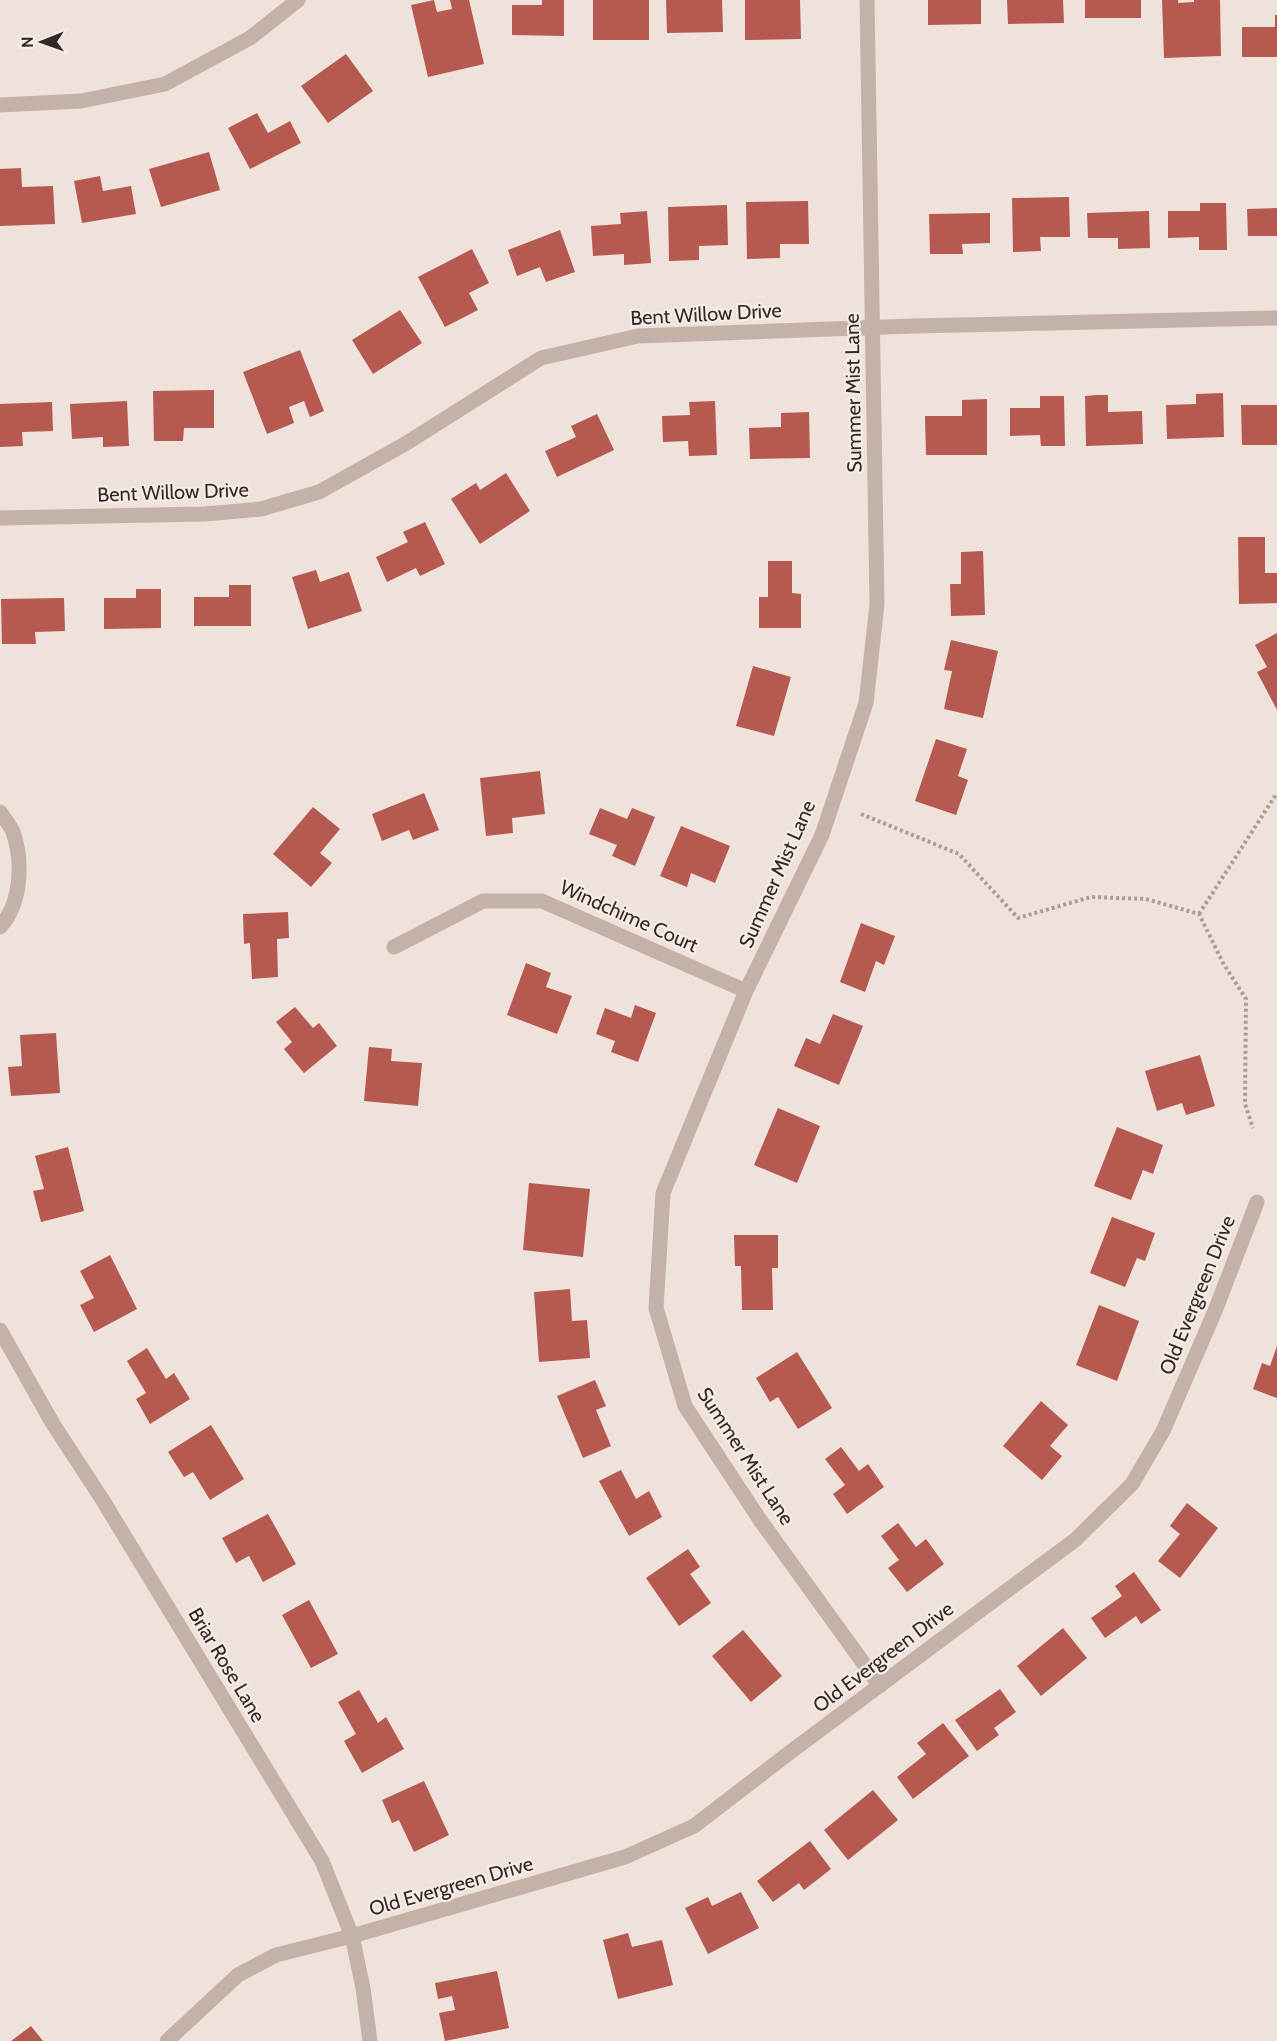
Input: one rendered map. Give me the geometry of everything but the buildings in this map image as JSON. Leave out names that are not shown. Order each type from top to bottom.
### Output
[{"type":"street","points":[[0,105],[81,101],[165,84],[250,38],[298,0]]},
{"type":"street","name":"Summer Mist Lane","points":[[867,0],[877,604],[866,703],[822,835],[746,992],[663,1193],[656,1308],[685,1406],[760,1520],[880,1686]]},
{"type":"street","name":"Bent Willow Drive","points":[[0,518],[205,514],[261,509],[319,492],[405,444],[541,358],[638,336],[873,327],[1277,318]]},
{"type":"street","points":[[0,812],[12,830],[20,862],[17,894],[0,927]]},
{"type":"street","name":"Windchime Court","points":[[394,947],[483,901],[542,901],[746,992]]},
{"type":"street","name":"Old Evergreen Drive","points":[[167,2041],[238,1975],[276,1955],[352,1936],[625,1857],[694,1826],[1076,1540],[1132,1484],[1163,1431],[1215,1311],[1257,1202]]},
{"type":"street","name":"Briar Rose Lane","points":[[0,1330],[53,1424],[102,1499],[322,1861],[352,1936],[363,1988],[370,2041]]},
{"type":"path","points":[[1200,914],[1277,793]]},
{"type":"path","points":[[861,814],[959,854],[1018,918],[1090,897],[1146,898],[1200,914],[1223,963],[1246,999],[1245,1104],[1253,1128]]}]
